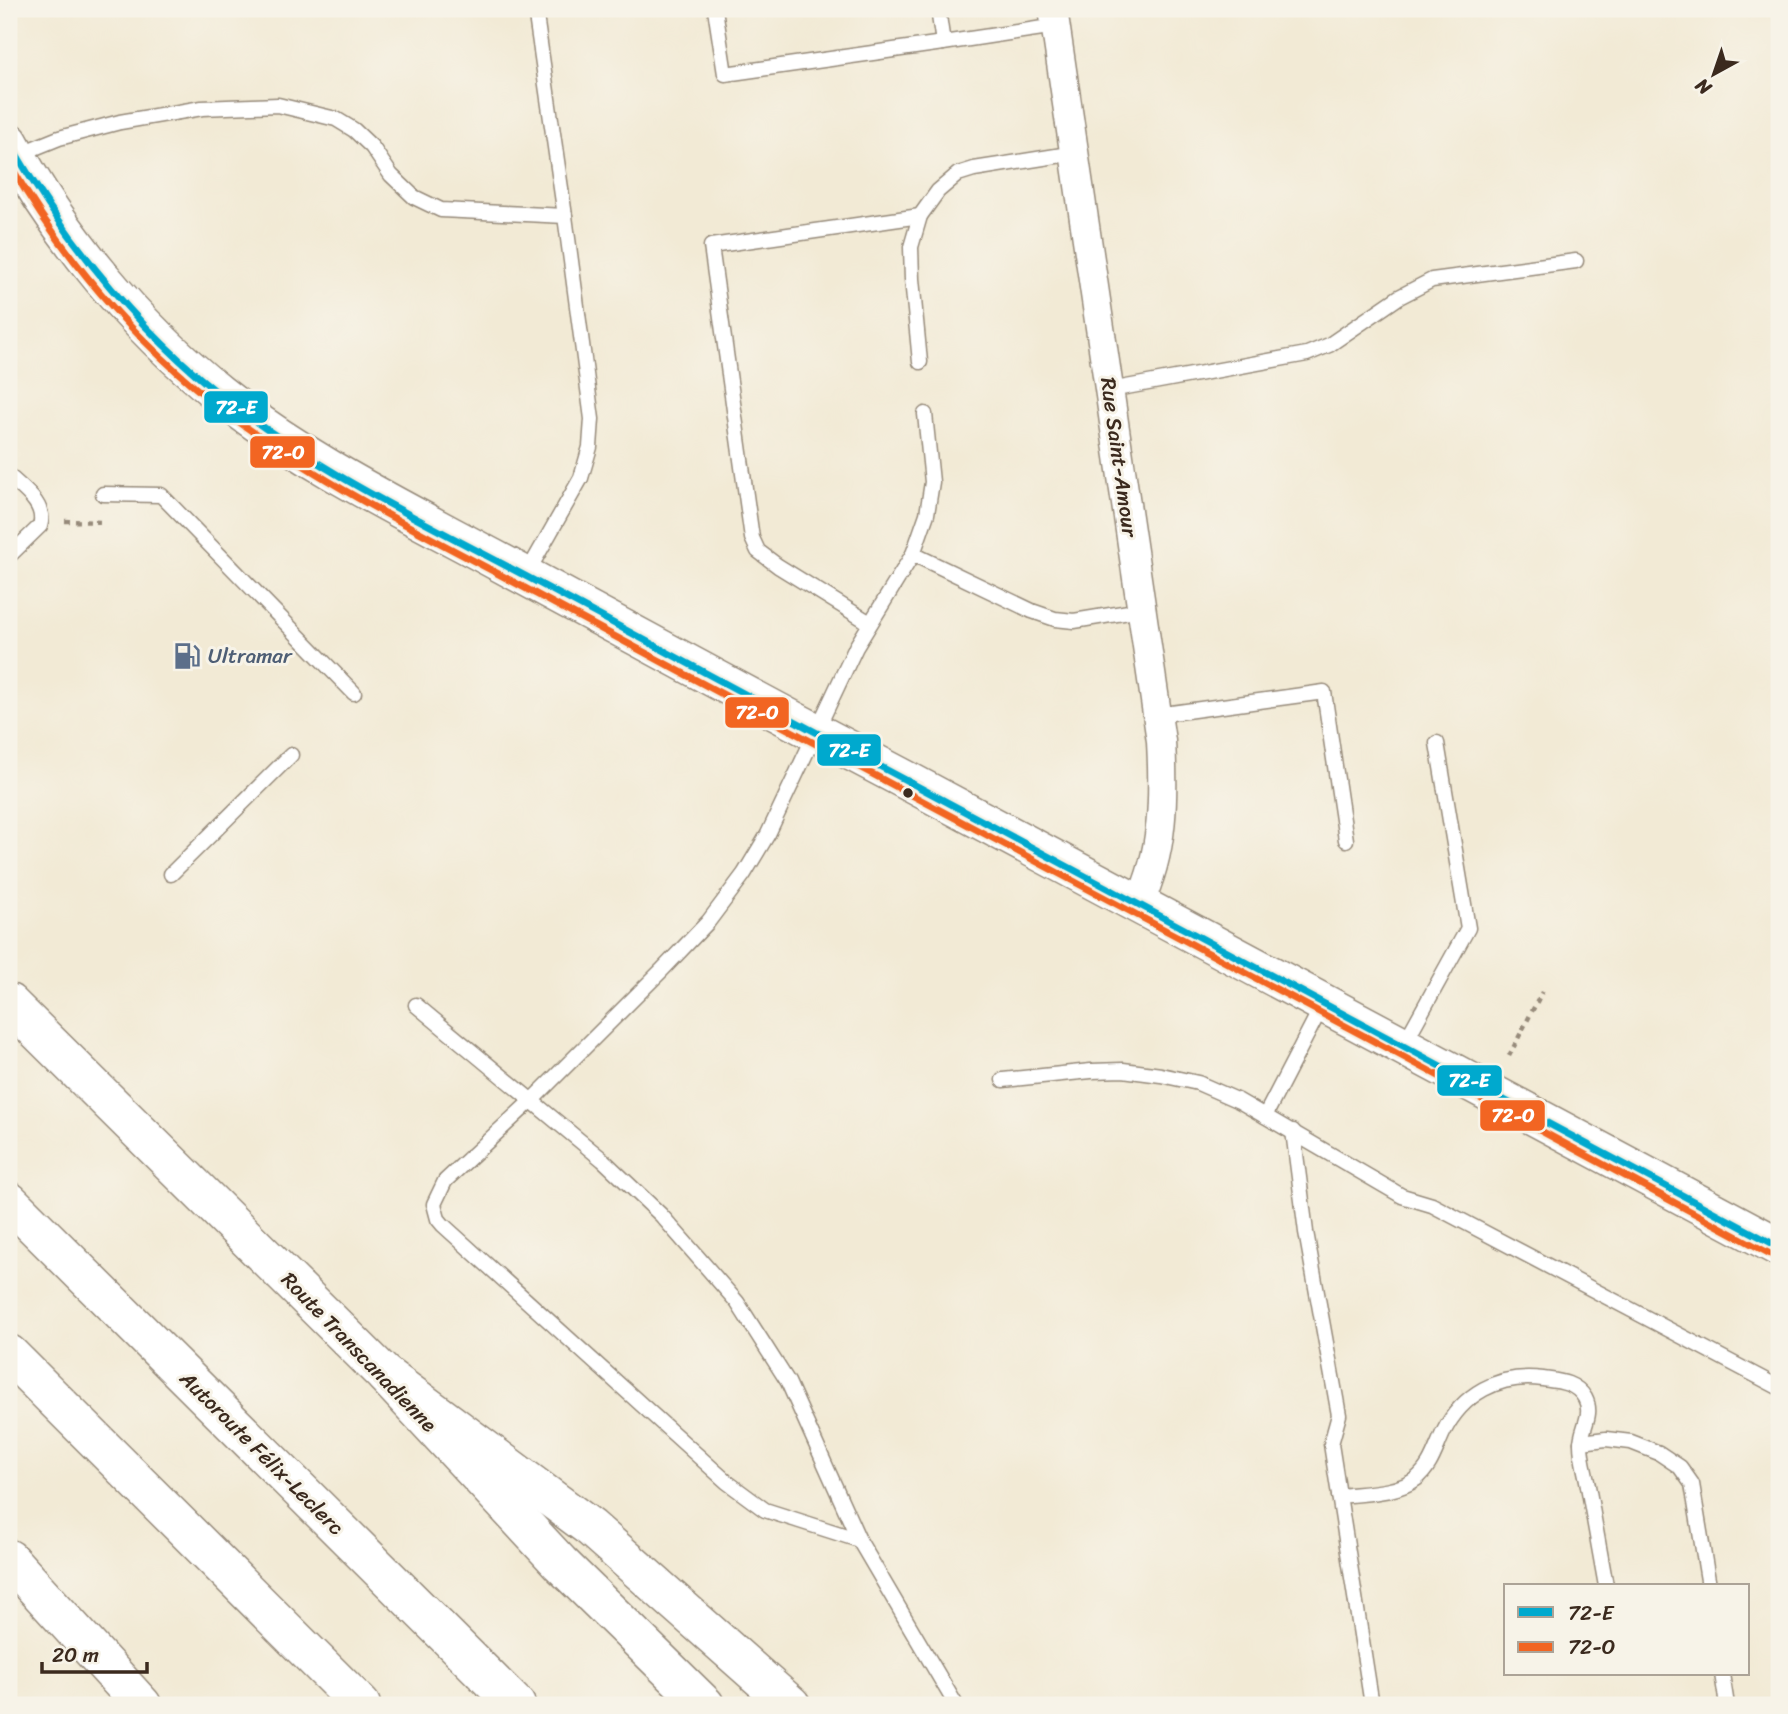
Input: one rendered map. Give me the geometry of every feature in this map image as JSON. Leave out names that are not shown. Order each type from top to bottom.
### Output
[{"type":"main road","points":[[11,152],[65,229],[158,340],[221,396],[331,470],[816,733],[1139,903],[1779,1247]]},
{"type":"main road","name":"Route Transcanadienne","points":[[9,1003],[385,1375],[560,1563],[705,1705]]},
{"type":"main road","name":"Autoroute Félix-Leclerc","points":[[9,1201],[516,1705]]},
{"type":"main road","points":[[9,1354],[361,1705]]},
{"type":"main road","points":[[385,1375],[591,1528],[791,1705]]},
{"type":"main road","points":[[9,1559],[142,1705]]},
{"type":"main road","points":[[285,1629],[342,1705]]},
{"type":"street","name":"Rue Saint-Amour","points":[[1055,18],[1157,715],[1163,783],[1161,828],[1152,869],[1139,903]]},
{"type":"lane","points":[[526,576],[581,478],[590,447],[592,419],[535,9]]},
{"type":"lane","points":[[715,9],[725,74],[943,43],[1055,18]]},
{"type":"lane","points":[[937,9],[943,43]]},
{"type":"lane","points":[[11,152],[120,122],[202,108],[278,105],[336,119],[354,130],[372,147],[391,175],[414,197],[441,210],[565,216]]},
{"type":"lane","points":[[920,362],[911,247],[920,216],[938,191],[958,174],[974,169],[1075,153]]},
{"type":"lane","points":[[870,623],[778,566],[758,551],[752,538],[712,246],[920,216]]},
{"type":"lane","points":[[1110,390],[1307,354],[1329,345],[1399,297],[1432,280],[1576,261]]},
{"type":"lane","points":[[859,1540],[765,1510],[727,1482],[438,1219],[433,1204],[445,1181],[532,1100],[708,922],[744,874],[768,834],[856,647],[913,554],[927,514],[932,482],[925,414]]},
{"type":"lane","points":[[9,475],[39,506],[42,520],[40,526],[9,556]]},
{"type":"lane","points":[[103,494],[161,495],[354,692]]},
{"type":"lane","points":[[913,554],[1032,611],[1055,619],[1074,621],[1141,610]]},
{"type":"lane","points":[[1157,715],[1324,692],[1346,840]]},
{"type":"lane","points":[[1404,1045],[1468,928],[1437,743]]},
{"type":"lane","points":[[172,874],[291,755]]},
{"type":"lane","points":[[1265,1116],[1324,1002]]},
{"type":"lane","points":[[416,1005],[603,1160],[661,1214],[737,1302],[788,1382],[859,1540],[956,1705]]},
{"type":"lane","points":[[1003,1080],[1123,1070],[1198,1083],[1240,1101],[1402,1196],[1432,1205],[1778,1387]]},
{"type":"lane","points":[[1293,1131],[1306,1232],[1339,1415],[1331,1444],[1372,1705]]},
{"type":"lane","points":[[1339,1496],[1395,1489],[1413,1481],[1424,1471],[1435,1454],[1450,1420],[1464,1401],[1506,1380],[1536,1378],[1573,1385],[1585,1398],[1589,1417],[1581,1442],[1606,1584]]},
{"type":"lane","points":[[1581,1442],[1606,1439],[1631,1443],[1658,1453],[1680,1467],[1692,1484],[1709,1584]]},
{"type":"lane","points":[[1722,1676],[1727,1705]]},
{"type":"path","points":[[42,520],[106,522]]},
{"type":"path","points":[[1509,1056],[1542,992]]},
{"type":"transit line","name":"72-E","points":[[9,142],[53,212],[129,308],[157,338],[218,393],[295,449],[378,498],[1779,1247]]},
{"type":"transit line","name":"72-O","points":[[9,163],[32,201],[84,274],[144,340],[210,400],[317,474],[427,536],[1774,1256]]},
{"type":"place","name":"Ultramar","points":[[187,656]]}]
